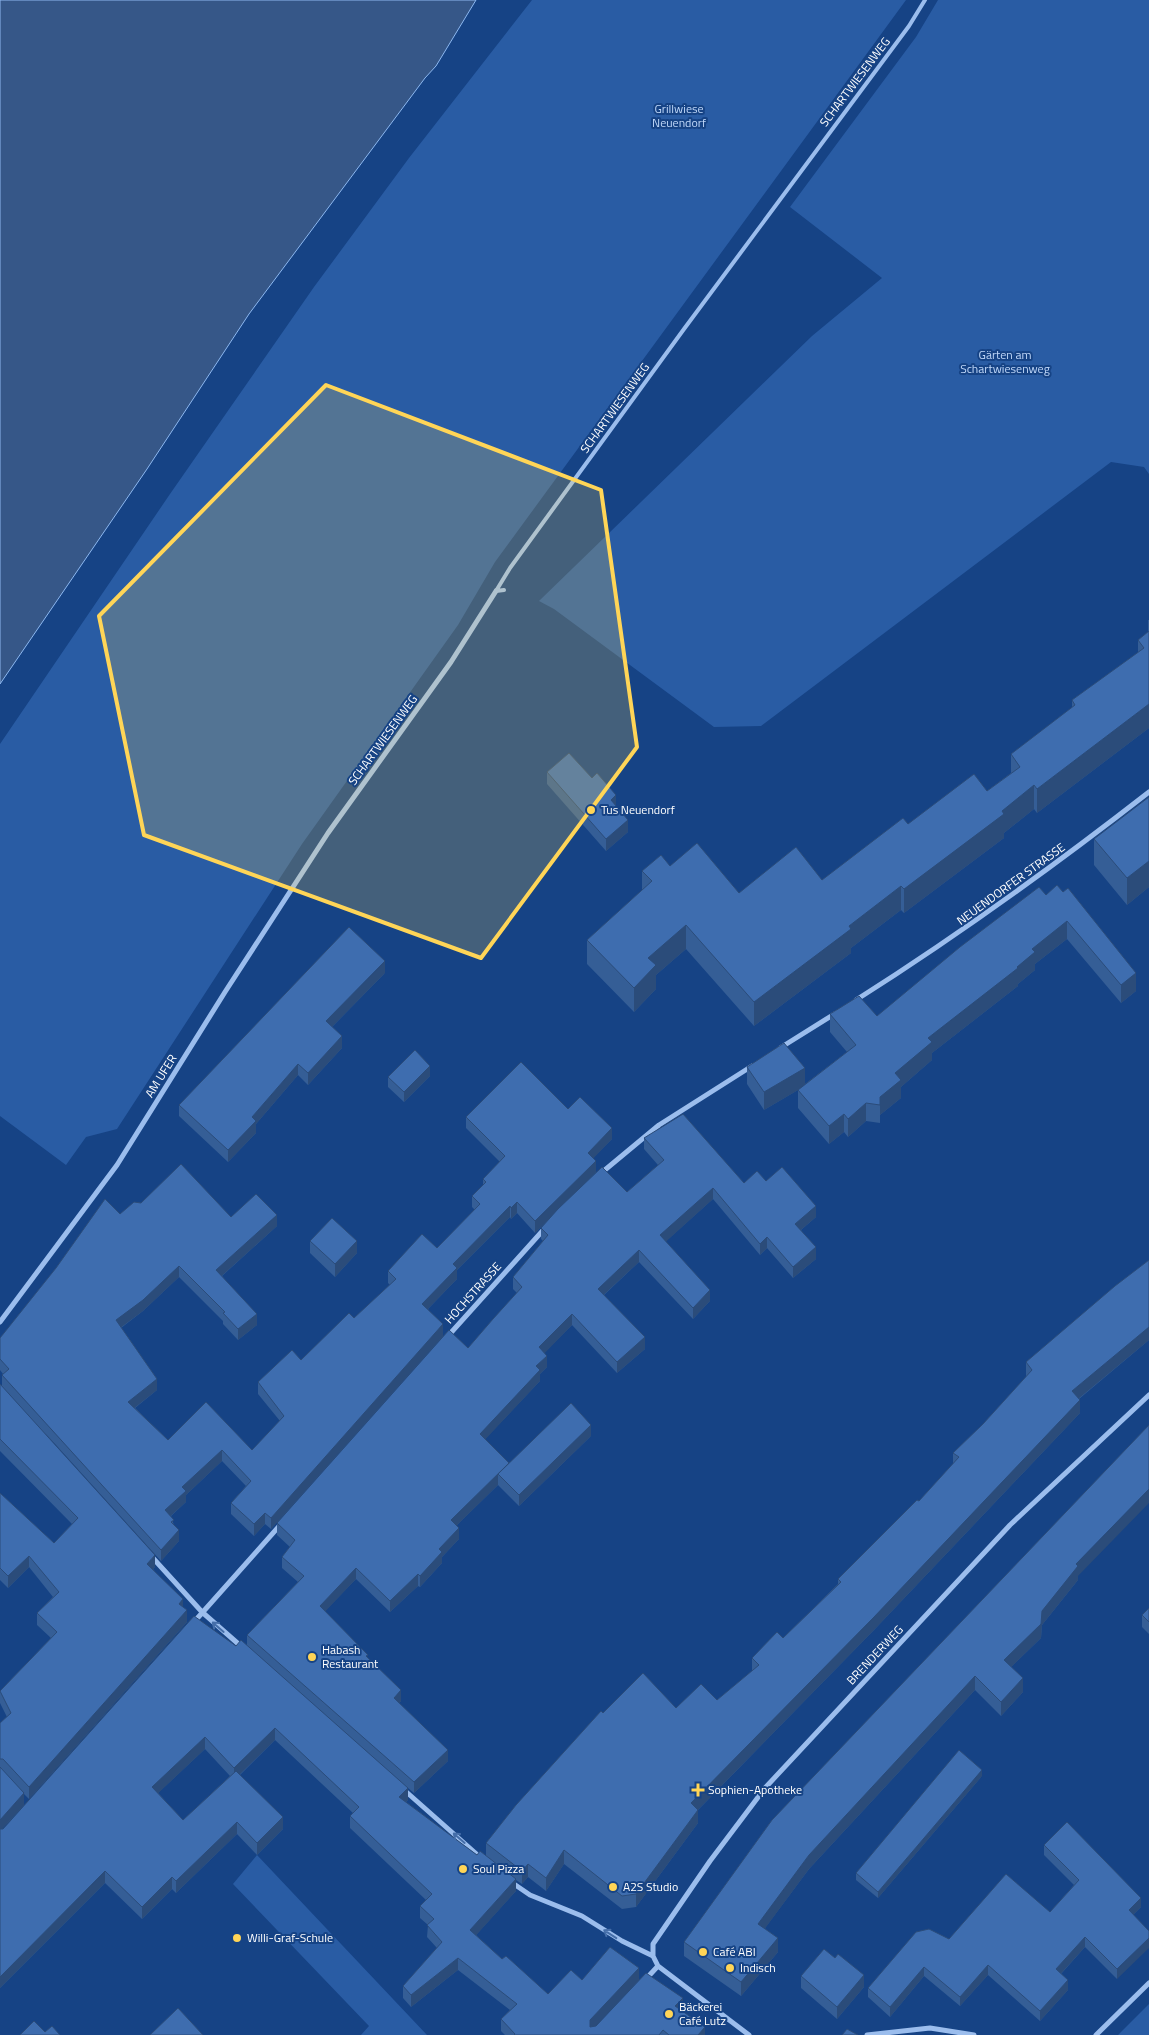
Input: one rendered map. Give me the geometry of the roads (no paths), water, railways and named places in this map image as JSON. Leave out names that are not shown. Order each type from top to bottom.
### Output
[{"type":"street","name":"SCHARTWIESENWEG","points":[[328,833],[451,662],[496,591]]},
{"type":"street","name":"NEUENDORFER STRASSE","points":[[847,1006],[952,939],[1149,792]]},
{"type":"street","name":"AM UFER","points":[[0,1322],[117,1165],[225,992],[328,833]]},
{"type":"street","points":[[774,1052],[839,1011]]},
{"type":"street","points":[[596,1177],[659,1125],[757,1063]]},
{"type":"street","name":"HOCHSTRASSE","points":[[444,1341],[548,1224]]},
{"type":"street","name":"BRENDERWEG","points":[[653,1956],[653,1944],[710,1861],[765,1788],[1010,1525],[1149,1395]]},
{"type":"street","points":[[189,1627],[287,1517]]},
{"type":"street","points":[[150,1555],[202,1612],[246,1652]]},
{"type":"street","points":[[395,1782],[484,1861]]},
{"type":"street","points":[[507,1879],[530,1895],[582,1916],[622,1941],[653,1956],[658,1966],[749,2035]]},
{"type":"street","points":[[638,1987],[658,1966]]},
{"type":"street","points":[[1096,2035],[1149,1983]]},
{"type":"street","points":[[867,2035],[930,2028],[974,2035]]},
{"type":"lane","name":"SCHARTWIESENWEG","points":[[496,591],[684,329],[909,26],[925,0]]},
{"type":"lane","points":[[496,591],[504,590]]},
{"type":"place","name":"Tus Neuendorf","points":[[591,810]]},
{"type":"place","name":"Habash Restaurant","points":[[312,1657]]},
{"type":"place","name":"Sophien-Apotheke","points":[[698,1790]]},
{"type":"place","name":"Soul Pizza","points":[[463,1869]]},
{"type":"place","name":"A2S Studio","points":[[613,1887]]},
{"type":"place","name":"Willi-Graf-Schule","points":[[237,1938]]},
{"type":"place","name":"Café ABI","points":[[703,1952]]},
{"type":"place","name":"Indisch","points":[[730,1968]]},
{"type":"place","name":"Bäckerei Café Lutz","points":[[669,2014]]},
{"type":"park label","name":"Grillwiese Neuendorf","points":[[679,116]]},
{"type":"park label","name":"Gärten am Schartwiesenweg","points":[[1005,362]]}]
